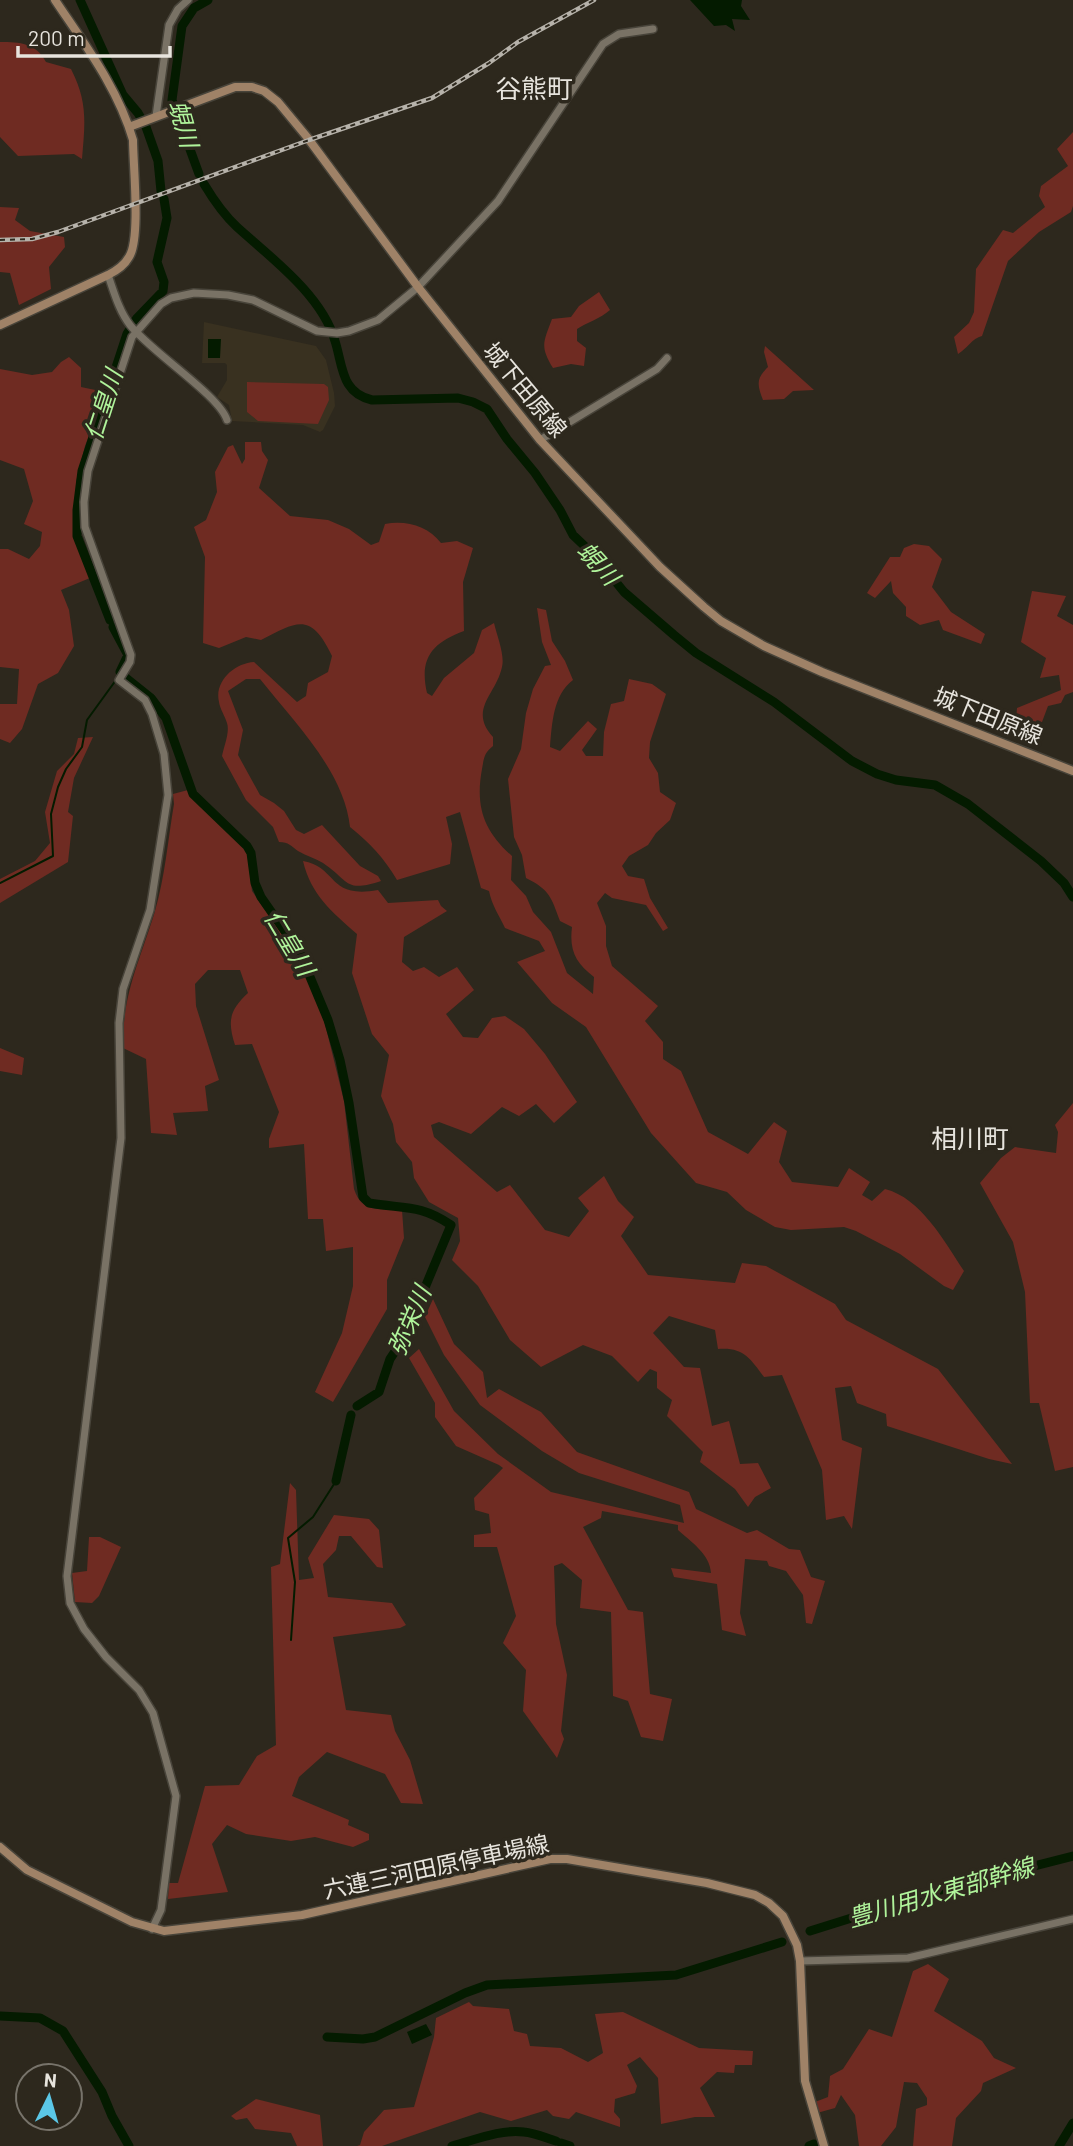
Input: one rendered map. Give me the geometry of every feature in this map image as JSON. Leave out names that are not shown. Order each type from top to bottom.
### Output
[{"type":"main road","points":[[0,325],[119,269],[133,250],[135,224],[132,125],[103,72],[55,0]]},
{"type":"main road","name":"城下田原線","points":[[132,125],[235,87],[252,87],[264,91],[278,102],[307,137],[418,287],[540,440],[660,567],[704,607],[744,636],[822,672],[1073,771]]},
{"type":"main road","name":"六連三河田原停車場線","points":[[0,1847],[27,1870],[132,1922],[164,1931],[302,1915],[550,1859],[568,1859],[707,1883],[755,1895],[769,1903],[782,1916],[797,1945],[805,2081],[824,2146]]},
{"type":"street","points":[[152,118],[169,25],[178,9],[188,0]]},
{"type":"street","points":[[152,1929],[161,1910],[176,1796],[153,1713],[139,1690],[106,1657],[84,1629],[70,1603],[66,1576],[121,1138],[119,1023],[123,989],[149,910],[168,795],[164,754],[152,714],[145,700],[119,680],[130,662],[131,655],[85,527],[88,471],[132,337],[161,304],[172,298],[194,293],[229,295],[253,300],[317,331],[337,333],[378,320],[418,287],[498,201],[603,44],[619,34],[653,29]]},
{"type":"street","points":[[108,275],[129,324],[219,405],[227,420]]},
{"type":"street","points":[[540,440],[657,369],[667,358]]},
{"type":"street","points":[[800,1961],[908,1958],[1073,1919]]},
{"type":"shaded area","points":[[690,0],[742,0],[741,6],[750,20],[732,19],[735,31],[726,25],[714,26]]},
{"type":"shaded area","points":[[0,42],[27,45],[37,51],[46,62],[71,69],[83,102],[82,159],[74,154],[18,156],[0,137]]},
{"type":"shaded area","points":[[1073,132],[1071,212],[1039,232],[1008,261],[982,336],[958,354],[954,337],[969,323],[974,312],[976,269],[1003,230],[1013,233],[1045,207],[1039,196],[1041,186],[1068,166],[1057,149]]},
{"type":"shaded area","points":[[0,207],[19,208],[15,220],[30,231],[64,237],[65,247],[49,267],[51,289],[19,305],[10,273],[0,272]]},
{"type":"shaded area","points":[[599,292],[610,310],[577,329],[577,341],[586,348],[584,366],[571,364],[553,368],[544,344],[552,319],[571,317],[579,306]]},
{"type":"shaded area","points":[[204,322],[316,346],[326,360],[334,393],[335,406],[323,430],[320,432],[303,425],[232,421],[229,405],[217,397],[227,380],[227,365],[202,363]]},
{"type":"shaded area","points":[[208,339],[221,339],[220,358],[208,358]]},
{"type":"shaded area","points":[[765,346],[814,390],[793,391],[784,399],[763,400],[759,382],[768,367]]},
{"type":"shaded area","points":[[69,357],[81,368],[81,387],[105,392],[85,446],[76,482],[75,536],[90,578],[61,590],[69,610],[74,646],[58,673],[38,684],[22,729],[10,743],[0,739],[0,704],[17,704],[19,669],[0,667],[0,549],[8,549],[29,559],[40,546],[42,532],[24,524],[33,501],[24,469],[0,460],[0,369],[32,375],[52,372]]},
{"type":"shaded area","points":[[247,382],[324,384],[328,387],[329,400],[318,424],[258,421],[247,412]]},
{"type":"shaded area","points":[[245,442],[261,442],[262,451],[268,460],[259,488],[290,516],[328,520],[349,529],[371,545],[379,542],[385,524],[401,523],[423,528],[441,543],[457,541],[473,548],[463,582],[464,631],[444,641],[430,653],[425,670],[427,693],[432,696],[444,678],[474,653],[482,630],[494,623],[503,662],[483,710],[486,727],[493,737],[493,746],[484,759],[480,783],[481,807],[488,828],[512,856],[511,880],[526,896],[533,912],[551,932],[567,973],[593,994],[594,977],[575,956],[572,927],[560,921],[552,900],[545,891],[526,878],[522,855],[514,837],[508,779],[521,749],[526,713],[533,689],[545,666],[551,665],[542,642],[537,608],[546,610],[552,641],[573,680],[566,686],[557,702],[550,747],[560,751],[588,721],[597,729],[582,750],[586,756],[603,756],[604,732],[611,704],[624,701],[629,679],[652,684],[666,694],[650,742],[649,758],[658,773],[660,792],[676,803],[670,820],[648,845],[629,856],[622,866],[628,876],[644,879],[650,898],[668,928],[663,931],[646,905],[612,898],[605,893],[597,903],[606,926],[606,946],[612,966],[658,1006],[645,1021],[663,1042],[663,1059],[681,1071],[708,1132],[748,1154],[774,1122],[787,1131],[779,1162],[792,1182],[838,1187],[849,1168],[870,1182],[862,1195],[872,1201],[885,1189],[910,1201],[931,1222],[964,1271],[953,1290],[900,1254],[856,1231],[844,1227],[791,1230],[775,1227],[746,1210],[727,1192],[696,1183],[651,1133],[586,1027],[552,1003],[517,962],[545,951],[539,941],[505,928],[489,891],[481,888],[460,812],[446,817],[452,844],[450,864],[397,880],[376,851],[350,827],[338,786],[316,748],[260,679],[246,679],[228,691],[243,730],[238,755],[260,795],[284,811],[296,830],[304,834],[322,825],[360,866],[378,876],[381,881],[360,886],[348,883],[323,863],[279,842],[273,827],[246,800],[222,756],[228,727],[218,694],[228,674],[240,666],[254,662],[297,702],[306,696],[308,683],[328,672],[332,656],[317,632],[302,624],[285,628],[261,640],[246,637],[219,648],[203,643],[205,557],[194,527],[206,520],[217,492],[215,472],[228,447],[233,445],[242,464],[245,459]]},
{"type":"shaded area","points":[[914,544],[929,546],[942,559],[932,587],[951,612],[985,634],[981,644],[943,630],[939,620],[920,625],[906,616],[906,607],[893,593],[891,581],[875,598],[867,593],[890,557],[900,557],[904,548]]},
{"type":"shaded area","points":[[1032,591],[1066,596],[1057,616],[1073,625],[1073,692],[1065,695],[1061,703],[1048,706],[1042,722],[1028,725],[1016,720],[1017,708],[1061,690],[1059,675],[1040,678],[1046,658],[1021,642]]},
{"type":"shaded area","points":[[93,737],[74,778],[68,812],[73,816],[68,862],[0,903],[0,879],[35,861],[50,843],[45,812],[57,771],[74,754],[78,738]]},
{"type":"shaded area","points":[[188,790],[247,851],[252,891],[306,969],[325,1024],[344,1101],[357,1197],[362,1203],[373,1208],[402,1210],[404,1238],[387,1280],[387,1309],[333,1402],[315,1392],[342,1333],[353,1286],[353,1247],[326,1251],[323,1219],[308,1219],[304,1144],[269,1148],[269,1139],[279,1112],[252,1044],[235,1045],[231,1029],[234,1010],[248,993],[240,970],[208,970],[195,984],[196,1006],[219,1080],[205,1086],[208,1111],[173,1113],[177,1135],[151,1133],[146,1059],[123,1048],[125,1011],[161,885],[174,804],[173,794]]},
{"type":"shaded area","points":[[303,861],[323,870],[341,887],[362,892],[378,890],[388,903],[438,900],[447,911],[404,937],[402,962],[413,971],[424,967],[439,977],[457,967],[474,990],[446,1014],[463,1037],[478,1038],[492,1018],[505,1016],[524,1029],[545,1054],[577,1102],[554,1123],[536,1104],[519,1116],[502,1107],[471,1134],[439,1122],[431,1125],[434,1137],[497,1192],[510,1185],[545,1230],[569,1237],[589,1211],[578,1198],[604,1176],[618,1201],[634,1217],[621,1236],[648,1275],[735,1283],[742,1263],[766,1266],[835,1304],[846,1320],[938,1369],[1012,1464],[887,1426],[886,1414],[857,1403],[851,1386],[835,1388],[842,1440],[862,1448],[852,1529],[844,1516],[826,1520],[822,1470],[782,1375],[764,1377],[745,1355],[734,1350],[718,1349],[715,1330],[669,1316],[653,1333],[684,1367],[700,1368],[712,1426],[729,1421],[740,1464],[758,1463],[771,1488],[755,1497],[748,1507],[735,1489],[700,1462],[703,1452],[667,1416],[672,1400],[657,1388],[657,1372],[650,1369],[638,1382],[612,1356],[583,1345],[541,1367],[510,1340],[478,1286],[452,1260],[460,1241],[458,1218],[429,1202],[414,1178],[412,1162],[396,1142],[393,1124],[381,1096],[389,1055],[372,1034],[352,973],[357,934],[317,893]]},
{"type":"shaded area","points":[[0,1048],[24,1058],[22,1075],[0,1071]]},
{"type":"shaded area","points":[[1073,1103],[1073,1467],[1055,1471],[1039,1403],[1030,1403],[1025,1292],[1013,1242],[980,1183],[1001,1158],[1015,1147],[1056,1153],[1058,1132],[1055,1125]]},
{"type":"shaded area","points":[[433,1299],[454,1344],[483,1372],[487,1398],[499,1389],[541,1412],[577,1452],[689,1492],[696,1509],[747,1533],[757,1530],[789,1549],[800,1550],[811,1577],[825,1581],[812,1624],[806,1623],[803,1595],[786,1571],[769,1566],[767,1561],[745,1559],[740,1613],[746,1636],[722,1630],[717,1584],[674,1577],[671,1568],[711,1573],[704,1554],[678,1530],[678,1525],[602,1511],[601,1518],[583,1527],[628,1610],[643,1612],[650,1694],[672,1699],[663,1741],[641,1737],[628,1701],[613,1696],[611,1612],[580,1608],[582,1580],[562,1563],[554,1566],[556,1624],[567,1675],[561,1731],[564,1739],[557,1758],[523,1711],[526,1670],[503,1643],[516,1616],[497,1547],[474,1547],[474,1535],[491,1533],[489,1514],[475,1510],[474,1498],[503,1468],[456,1446],[435,1417],[435,1403],[409,1358],[419,1349],[454,1411],[498,1454],[551,1492],[684,1523],[680,1505],[579,1473],[542,1451],[480,1405],[444,1355],[425,1317]]},
{"type":"shaded area","points":[[290,1483],[296,1490],[299,1580],[314,1578],[308,1558],[334,1515],[369,1519],[379,1530],[383,1568],[377,1567],[351,1536],[339,1536],[336,1550],[323,1564],[328,1597],[392,1603],[406,1625],[333,1637],[346,1710],[391,1715],[395,1731],[410,1760],[423,1804],[401,1803],[385,1774],[327,1752],[299,1777],[292,1796],[349,1820],[348,1825],[369,1834],[369,1840],[353,1847],[315,1837],[291,1841],[246,1834],[227,1825],[212,1844],[228,1892],[168,1899],[169,1883],[178,1883],[205,1786],[239,1785],[257,1756],[276,1745],[271,1567],[280,1564]]},
{"type":"shaded area","points":[[89,1537],[100,1537],[121,1547],[99,1596],[92,1603],[75,1602],[72,1573],[87,1571]]},
{"type":"shaded area","points":[[928,1964],[949,1979],[934,2011],[982,2041],[994,2058],[1016,2068],[983,2083],[981,2091],[956,2118],[952,2146],[913,2146],[916,2109],[927,2105],[927,2098],[917,2083],[904,2082],[896,2127],[881,2146],[859,2146],[855,2115],[841,2095],[835,2108],[817,2113],[815,2102],[828,2097],[830,2076],[843,2069],[869,2029],[892,2037],[913,1971]]},
{"type":"shaded area","points":[[469,2002],[473,2006],[509,2009],[514,2031],[527,2034],[530,2046],[561,2048],[588,2062],[603,2053],[595,2014],[623,2012],[699,2048],[753,2051],[752,2065],[735,2065],[734,2073],[717,2072],[700,2088],[715,2117],[695,2117],[661,2124],[658,2078],[640,2057],[627,2065],[637,2086],[635,2093],[615,2099],[614,2112],[620,2119],[620,2127],[576,2112],[569,2119],[553,2116],[547,2110],[511,2121],[480,2112],[382,2146],[357,2146],[360,2145],[364,2132],[384,2110],[414,2107],[434,2037],[436,2018]]},
{"type":"shaded area","points":[[426,2024],[432,2035],[412,2044],[407,2032]]},
{"type":"shaded area","points":[[256,2099],[320,2115],[323,2146],[297,2146],[291,2133],[255,2129],[247,2118],[236,2120],[231,2116]]},
{"type":"waterway","name":"仁皇川","points":[[80,0],[123,95],[146,127],[158,161],[161,191]]},
{"type":"waterway","name":"蜆川","points":[[199,174],[172,100],[182,26],[194,8],[208,0]]},
{"type":"waterway","name":"蜆川","points":[[204,184],[232,222],[279,264],[319,308],[335,341],[345,377],[354,391],[372,400],[458,398],[487,409],[535,473],[573,535],[594,555],[624,592],[674,635],[696,653],[774,702],[852,761],[896,780],[935,785],[968,804],[1041,861],[1064,883],[1073,897]]},
{"type":"waterway","name":"仁皇川","points":[[110,620],[77,536],[82,471],[127,334],[137,318],[163,291],[164,282],[157,262],[167,218],[164,199]]},
{"type":"waterway","name":"仁皇川","points":[[113,627],[128,655],[120,672]]},
{"type":"waterway","name":"仁皇川","points":[[126,678],[151,698],[166,718],[193,794],[247,846],[261,897],[300,953],[328,1020],[340,1060],[363,1197],[369,1203],[421,1210],[451,1225],[404,1338],[390,1359],[379,1392],[357,1406]]},
{"type":"waterway","points":[[0,883],[53,856],[51,814],[58,787],[66,769],[82,747],[87,720],[116,680]]},
{"type":"waterway","name":"弥栄川","points":[[336,1481],[351,1415]]},
{"type":"waterway","points":[[291,1640],[295,1582],[288,1538],[313,1517],[336,1481]]},
{"type":"waterway","name":"豊川用水東部幹線","points":[[810,1931],[944,1889],[1073,1856]]},
{"type":"waterway","name":"豊川用水東部幹線","points":[[327,2037],[375,2037],[487,1985],[676,1975],[782,1942]]},
{"type":"waterway","points":[[0,2016],[40,2018],[63,2031],[102,2092],[129,2146]]},
{"type":"waterway","points":[[1059,2146],[1073,2123]]},
{"type":"waterway","points":[[452,2146],[515,2131],[556,2141]]},
{"type":"waterway","points":[[561,2143],[570,2146]]},
{"type":"waterway","points":[[809,2146],[814,2144]]},
{"type":"railway","points":[[0,240],[32,239],[58,232],[432,98],[518,42],[594,0]]},
{"type":"district","name":"谷熊町","points":[[534,89]]},
{"type":"district","name":"相川町","points":[[970,1139]]}]
